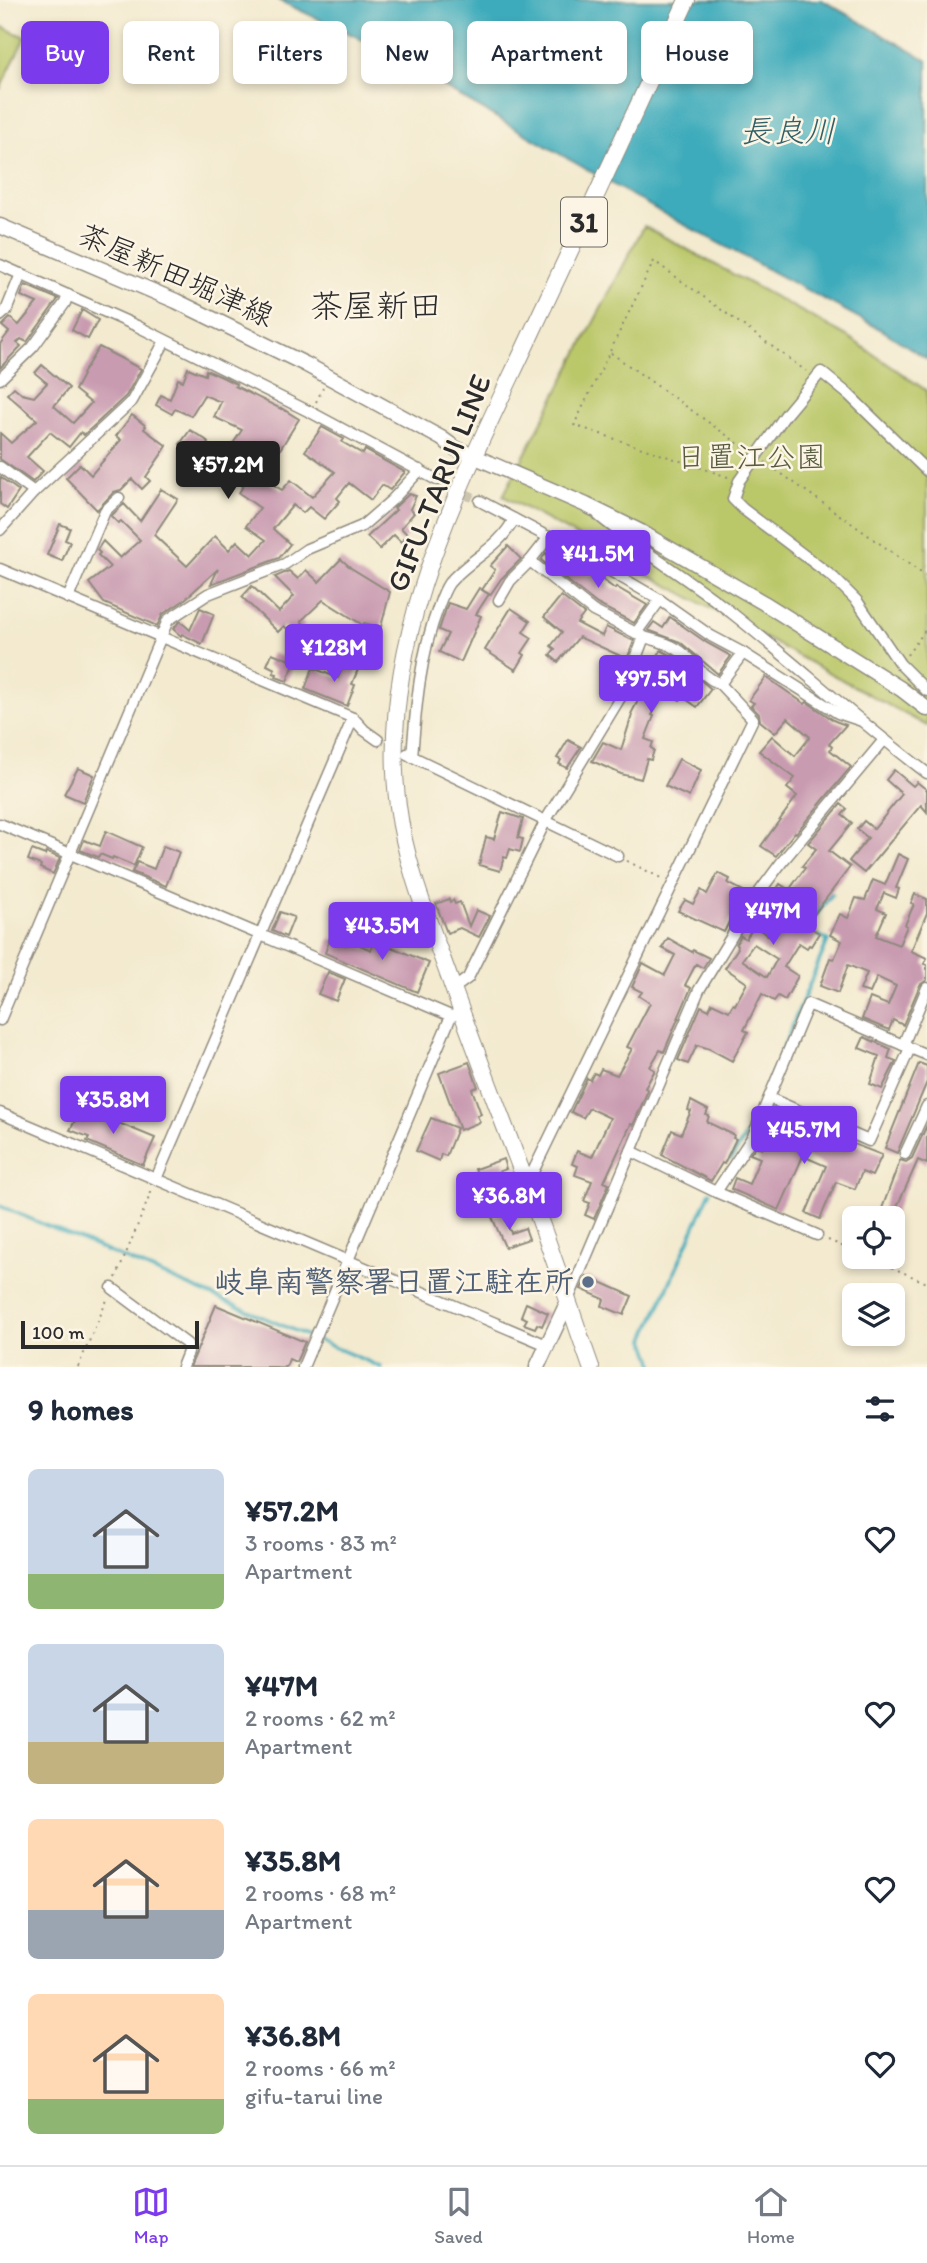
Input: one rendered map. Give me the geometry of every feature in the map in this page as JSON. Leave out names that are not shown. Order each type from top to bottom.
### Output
[{"type":"main road","name":"GIFU-TARUI LINE","points":[[590,1364],[527,1184],[457,1015],[453,989],[419,894],[402,831],[396,788],[394,729],[397,695],[415,616],[444,527],[687,0]]},
{"type":"main road","name":"茶屋新田堀津線","points":[[0,226],[176,301],[305,364],[456,448],[477,451],[641,532],[764,603],[901,689],[927,709]]},
{"type":"main road","points":[[537,1367],[568,1301]]},
{"type":"street","points":[[0,265],[314,414],[438,480]]},
{"type":"street","points":[[0,316],[6,311],[21,274]]},
{"type":"street","points":[[0,379],[33,346],[68,295]]},
{"type":"street","points":[[0,530],[34,492],[132,401],[165,341]]},
{"type":"street","points":[[927,471],[848,394],[821,372],[786,414],[739,481],[733,499],[834,578],[857,601],[900,664],[927,691]]},
{"type":"street","points":[[0,467],[34,492]]},
{"type":"street","points":[[0,1020],[168,620],[208,594],[285,564],[307,549],[362,526],[392,500],[420,470]]},
{"type":"street","points":[[68,598],[105,511],[119,498]]},
{"type":"street","points":[[480,500],[660,600],[711,636],[838,713],[859,720]]},
{"type":"street","points":[[586,505],[621,534],[730,611],[859,720],[927,772]]},
{"type":"street","points":[[514,519],[502,539],[454,578],[444,591],[422,662],[410,755],[618,856]]},
{"type":"street","points":[[499,600],[510,582],[549,537]]},
{"type":"street","points":[[527,1184],[753,719],[719,684],[707,678],[685,655],[663,642],[640,635],[593,611],[530,561]]},
{"type":"street","points":[[0,569],[353,718],[378,740]]},
{"type":"street","points":[[453,989],[468,978],[546,820],[623,693],[640,635],[660,600]]},
{"type":"street","points":[[719,684],[743,653]]},
{"type":"street","points":[[156,1179],[353,718]]},
{"type":"street","points":[[568,1301],[699,990],[755,898],[884,740]]},
{"type":"street","points":[[0,824],[457,1015],[303,1367]]},
{"type":"street","points":[[769,1098],[869,1141],[927,988]]},
{"type":"street","points":[[716,1192],[746,1149],[808,1004],[927,1055]]},
{"type":"street","points":[[905,1154],[927,1106]]},
{"type":"street","points":[[0,1112],[547,1345]]},
{"type":"street","points":[[631,1151],[716,1192],[817,1235]]},
{"type":"street","points":[[111,1288],[187,1344],[188,1352],[182,1367]]},
{"type":"street","points":[[590,1364],[604,1367]]},
{"type":"path","points":[[739,481],[574,425],[654,261],[817,379]]},
{"type":"path","points":[[610,352],[746,448]]},
{"type":"path","points":[[757,456],[927,577]]},
{"type":"path","points":[[900,664],[927,628]]},
{"type":"path","points":[[618,856],[673,884]]},
{"type":"path","points":[[78,1367],[156,1179]]},
{"type":"path","points":[[817,1235],[842,1246]]},
{"type":"path","points":[[895,1269],[927,1283]]},
{"type":"green space","points":[[0,26],[21,35],[21,45],[0,89]]},
{"type":"green space","name":"日置江公園","points":[[644,226],[847,336],[927,391],[927,726],[503,496]]},
{"type":"water","name":"長良川","points":[[278,0],[822,0],[927,60],[927,359],[882,330],[664,214],[438,84],[453,84],[453,21],[361,21],[361,39],[347,32],[347,21],[323,21]]},
{"type":"building","points":[[25,285],[58,299],[27,342],[21,339],[17,343],[21,346],[0,368],[0,344],[9,332],[2,326],[10,318],[19,325],[37,303],[21,296]]},
{"type":"building","points":[[82,310],[98,320],[88,339],[72,330]]},
{"type":"building","points":[[99,347],[141,369],[126,396],[84,435],[81,432],[69,447],[50,432],[27,457],[43,471],[33,482],[0,459],[0,433],[11,443],[37,420],[7,394],[14,387],[22,394],[34,397],[47,383],[35,373],[42,365],[69,388],[54,406],[73,423],[91,403],[75,390]]},
{"type":"building","points":[[188,368],[205,375],[206,370],[222,377],[299,419],[273,457],[257,447],[244,467],[282,490],[291,480],[312,497],[335,472],[305,451],[322,427],[363,454],[365,450],[405,472],[390,490],[382,485],[371,500],[349,483],[337,498],[340,501],[324,519],[309,507],[303,513],[293,505],[273,529],[290,544],[279,558],[211,584],[218,569],[183,601],[163,614],[157,626],[104,603],[89,583],[110,567],[98,555],[100,553],[97,550],[103,541],[120,558],[140,540],[121,521],[118,523],[111,516],[124,504],[140,521],[161,489],[178,499],[154,535],[187,566],[215,536],[229,550],[237,541],[252,555],[266,540],[246,526],[260,508],[239,493],[244,484],[180,444],[190,430],[206,440],[208,443],[205,448],[222,460],[242,430],[214,417],[221,402],[204,395],[191,416],[175,409],[172,414],[156,405],[161,395],[170,399],[178,379],[183,381]]},
{"type":"building","points":[[132,415],[146,426],[144,429],[167,446],[146,477],[150,481],[142,489],[132,479],[121,490],[114,492],[97,510],[66,478],[80,464],[91,475],[121,440],[116,436]]},
{"type":"building","points":[[0,477],[19,491],[7,509],[0,504]]},
{"type":"building","points":[[409,494],[416,496],[410,509],[414,513],[401,528],[408,535],[401,542],[394,535],[380,549],[367,537]]},
{"type":"building","points":[[60,524],[70,528],[65,540],[70,542],[62,561],[47,555]]},
{"type":"building","points":[[508,546],[521,559],[501,579],[490,595],[482,590],[495,570],[490,566]]},
{"type":"building","points":[[546,553],[561,565],[565,559],[589,575],[592,572],[615,589],[616,587],[647,605],[634,623],[597,604],[541,560]]},
{"type":"building","points":[[341,559],[390,592],[381,627],[363,625],[323,600],[301,621],[305,625],[295,636],[284,626],[278,632],[242,597],[252,586],[279,612],[294,596],[275,577],[289,571],[298,579],[306,570],[319,582]]},
{"type":"building","points":[[479,588],[489,594],[476,614],[481,616],[461,662],[439,652],[448,634],[439,630],[448,603],[466,609]]},
{"type":"building","points":[[561,596],[584,614],[577,623],[602,636],[606,627],[634,641],[627,659],[579,637],[558,662],[550,655],[555,649],[551,646],[562,632],[544,617]]},
{"type":"building","points":[[200,608],[214,614],[202,644],[182,634],[181,636],[173,629],[180,621],[190,630]]},
{"type":"building","points":[[511,608],[530,621],[523,632],[532,638],[522,653],[525,655],[516,670],[485,650]]},
{"type":"building","points":[[670,617],[731,656],[718,674],[680,642],[648,630],[654,622],[663,628]]},
{"type":"building","points":[[661,650],[676,658],[711,689],[697,707],[683,697],[680,700],[665,691],[652,715],[654,716],[645,739],[653,742],[651,748],[654,750],[651,760],[647,759],[641,779],[621,774],[592,761],[603,742],[621,750],[631,714],[645,687],[642,686]]},
{"type":"building","points":[[272,653],[295,662],[287,681],[276,677],[277,674],[273,673],[275,669],[267,665]]},
{"type":"building","points":[[345,661],[359,667],[347,706],[305,689],[313,668],[338,678]]},
{"type":"building","points":[[766,677],[805,704],[807,702],[835,721],[846,725],[829,744],[832,747],[830,750],[851,767],[776,856],[761,846],[797,796],[787,788],[795,778],[759,751],[772,736],[795,756],[810,737],[788,718],[775,733],[760,721],[759,714],[751,706],[754,703],[749,700]]},
{"type":"building","points":[[568,740],[581,747],[567,768],[559,764],[561,760],[557,758]]},
{"type":"building","points":[[679,759],[701,770],[689,797],[665,786]]},
{"type":"building","points":[[78,768],[94,775],[83,802],[64,794]]},
{"type":"building","points":[[894,770],[913,786],[917,782],[927,790],[927,812],[921,805],[864,873],[849,861],[868,838],[857,829],[864,821],[874,829],[902,794],[886,780]]},
{"type":"building","points":[[841,804],[847,809],[842,815],[852,823],[829,851],[850,867],[806,925],[819,933],[811,946],[807,948],[799,943],[784,967],[798,976],[785,1000],[778,996],[774,1001],[762,994],[744,1030],[748,1032],[732,1061],[697,1045],[688,1064],[678,1060],[701,1006],[709,1010],[712,1003],[729,1011],[733,1004],[735,1005],[747,983],[725,968],[738,948],[736,944],[741,936],[746,939],[754,926],[768,935],[781,914],[770,906],[776,896],[773,895],[780,884],[789,890],[805,868],[802,866],[816,849],[808,843]],"holes":[[[754,944],[777,959],[767,977],[742,960]]]},
{"type":"building","points":[[502,812],[523,819],[518,838],[523,839],[520,852],[510,849],[507,858],[504,857],[500,871],[479,865],[486,837],[494,839]]},
{"type":"building","points":[[106,831],[142,847],[134,866],[113,857],[112,859],[100,854],[98,857],[80,850],[84,840],[100,846]]},
{"type":"building","points":[[163,846],[179,852],[166,886],[132,872],[137,862],[154,869]]},
{"type":"building","points":[[32,850],[60,858],[53,874],[28,860]]},
{"type":"building","points":[[898,854],[908,859],[896,888],[899,889],[896,898],[884,893],[877,909],[886,913],[876,936],[899,945],[915,894],[927,899],[927,913],[911,951],[927,958],[924,964],[927,965],[927,980],[920,985],[903,1025],[893,1020],[889,1030],[862,1019],[870,998],[888,1005],[896,986],[877,977],[870,993],[860,990],[867,973],[848,965],[838,993],[820,986],[830,958],[834,959],[842,941],[830,935],[840,914],[848,918],[856,898],[865,900],[873,880],[885,885]]},
{"type":"building","points":[[718,873],[730,879],[728,883],[745,892],[736,910],[738,911],[724,932],[678,911],[685,900],[693,904],[701,890],[707,894]]},
{"type":"building","points":[[449,899],[455,904],[460,902],[469,926],[476,910],[490,916],[479,937],[460,928],[447,933],[436,904]]},
{"type":"building","points":[[280,912],[294,917],[286,937],[272,931]]},
{"type":"building","points":[[330,938],[346,945],[348,940],[371,950],[375,940],[429,963],[417,992],[325,953]]},
{"type":"building","points":[[668,938],[709,958],[703,968],[696,964],[685,985],[691,988],[664,1052],[660,1050],[650,1067],[655,1070],[645,1088],[648,1090],[604,1182],[609,1184],[594,1219],[585,1215],[590,1203],[584,1201],[592,1181],[575,1175],[578,1166],[572,1164],[577,1151],[592,1157],[610,1118],[589,1108],[583,1118],[571,1112],[587,1078],[590,1080],[594,1073],[598,1075],[601,1069],[617,1075],[632,1049],[627,1047],[650,1003],[639,996],[642,992],[632,987],[643,963],[665,975],[675,955],[662,948]]},
{"type":"building","points":[[328,972],[345,979],[336,1001],[318,994]]},
{"type":"building","points":[[864,1037],[891,1049],[888,1058],[896,1061],[882,1089],[870,1084],[879,1056],[859,1048]]},
{"type":"building","points":[[469,1062],[478,1087],[472,1089],[481,1114],[477,1116],[480,1122],[460,1130],[439,1073]]},
{"type":"building","points":[[919,1063],[927,1066],[927,1082],[897,1153],[885,1148]]},
{"type":"building","points":[[691,1101],[708,1110],[707,1122],[734,1135],[733,1138],[736,1139],[724,1164],[722,1163],[711,1181],[662,1155],[672,1130],[681,1134],[691,1111],[688,1110]]},
{"type":"building","points":[[82,1108],[155,1138],[143,1165],[87,1141],[89,1137],[70,1130]]},
{"type":"building","points":[[431,1118],[457,1128],[446,1156],[441,1154],[439,1161],[416,1151]]},
{"type":"building","points":[[798,1120],[818,1128],[812,1141],[833,1150],[838,1138],[882,1155],[872,1176],[862,1172],[855,1189],[836,1182],[820,1219],[806,1213],[826,1166],[803,1156],[779,1210],[731,1189],[735,1178],[749,1184],[760,1158],[750,1154],[756,1146],[762,1149],[774,1121],[795,1129]]},
{"type":"building","points":[[927,1125],[927,1164],[918,1160],[897,1206],[883,1206],[900,1160],[906,1162],[912,1158]]},
{"type":"building","points":[[503,1159],[506,1169],[479,1179],[475,1169]]},
{"type":"building","points":[[503,1213],[511,1233],[525,1228],[529,1239],[505,1247],[492,1217]]},
{"type":"building","points":[[587,1276],[632,1296],[624,1315],[602,1306],[604,1299],[581,1289]]},
{"type":"building","points":[[526,1303],[548,1313],[542,1326],[537,1324],[535,1328],[524,1324],[527,1319],[521,1316]]},
{"type":"building","points":[[216,1305],[305,1342],[296,1362],[289,1359],[286,1367],[190,1367]]},
{"type":"waterway","points":[[807,927],[832,894]]},
{"type":"waterway","points":[[731,1159],[748,1132],[828,940],[814,933]]},
{"type":"waterway","points":[[655,1367],[645,1339],[710,1192]]},
{"type":"waterway","points":[[0,1206],[381,1367]]},
{"type":"tunnel","points":[[437,480],[480,501]]},
{"type":"place","name":"岐阜南警察署日置江駐在所","points":[[588,1282]]},
{"type":"district","name":"茶屋新田","points":[[376,305]]}]
